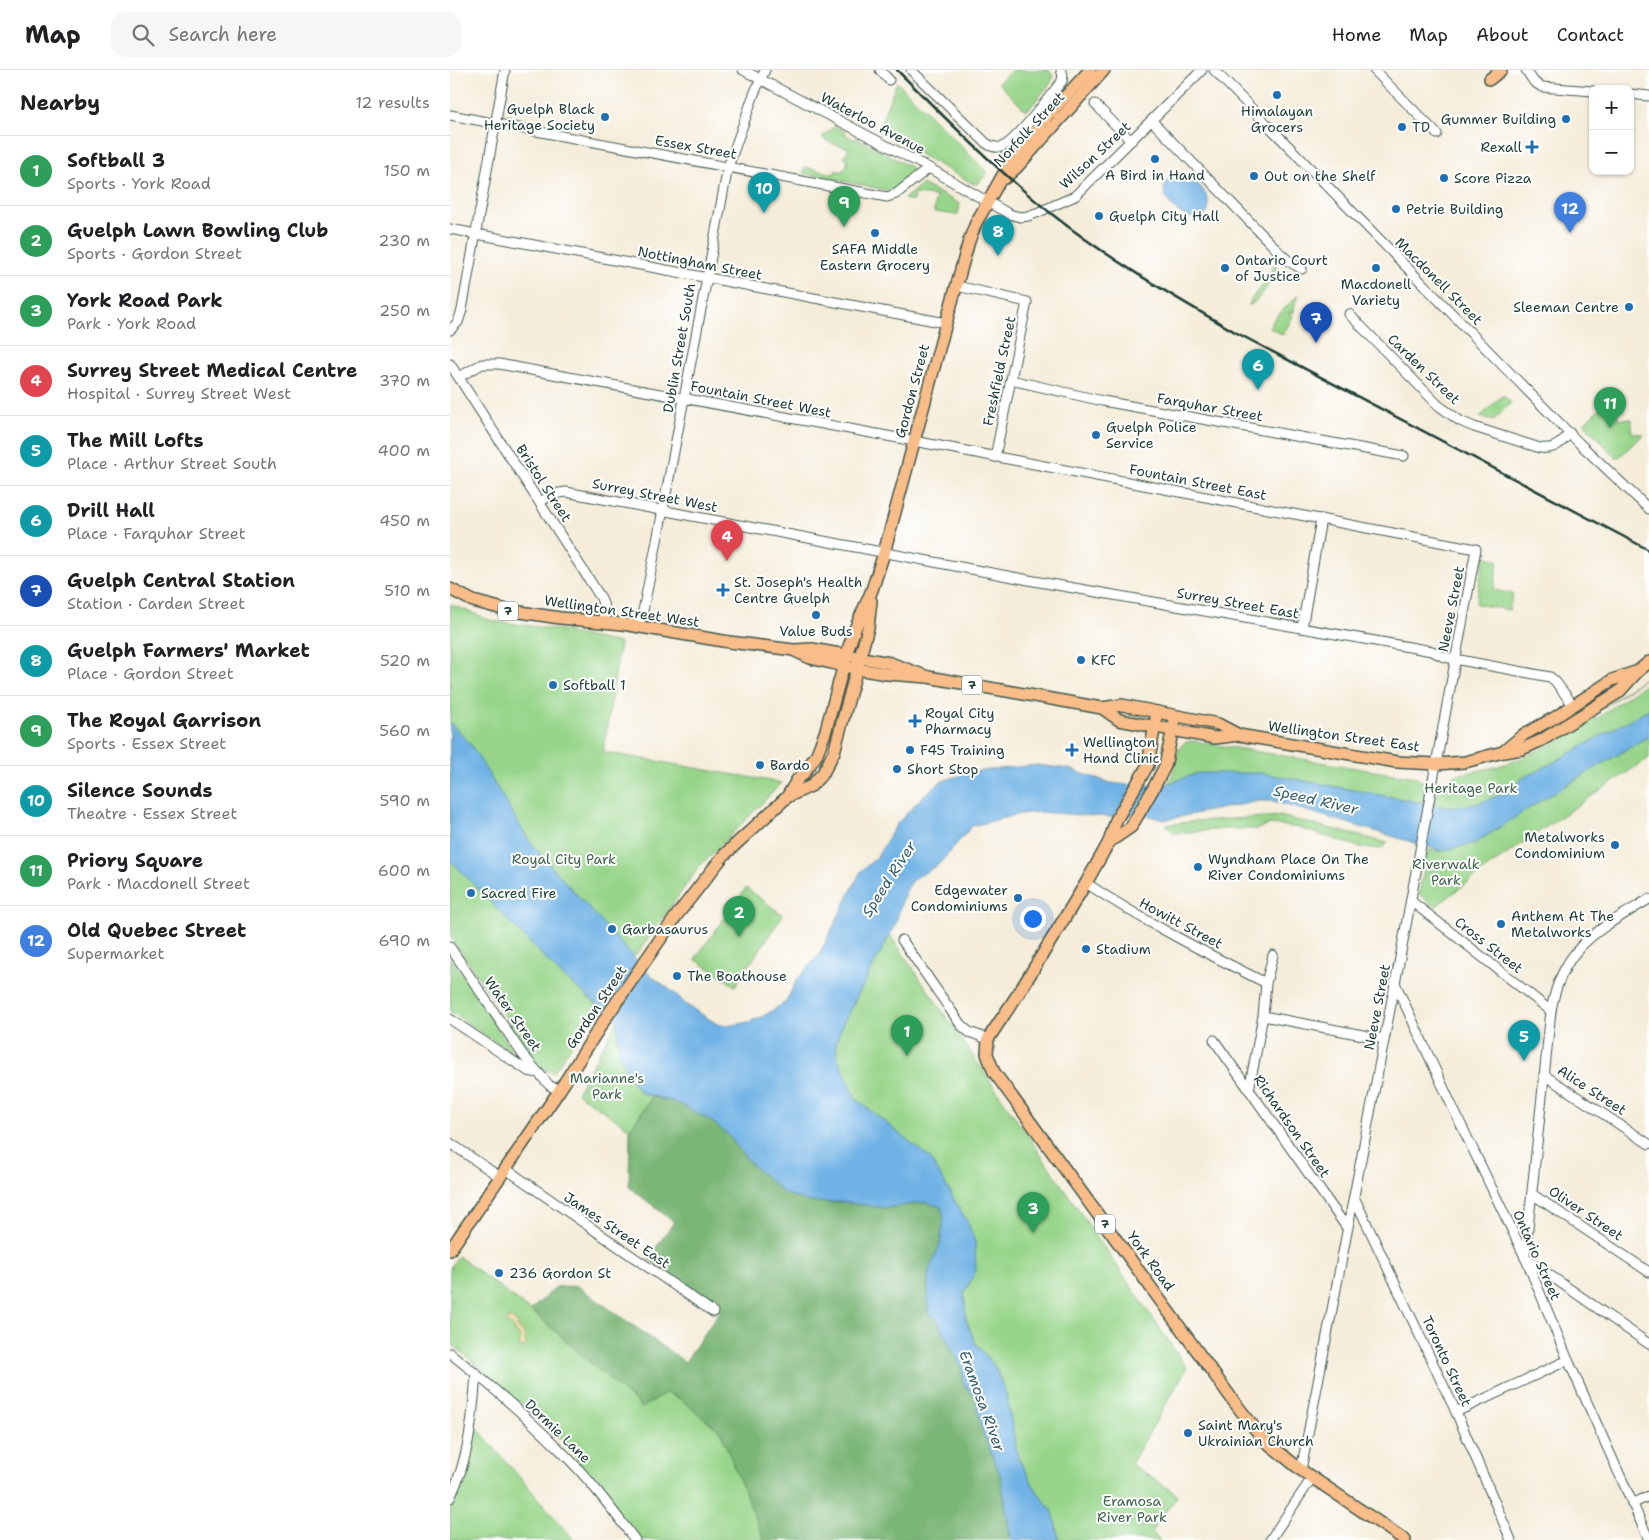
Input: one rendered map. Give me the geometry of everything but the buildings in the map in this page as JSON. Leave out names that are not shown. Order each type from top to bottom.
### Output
[{"type":"main road","name":"Norfolk Street","points":[[988,202],[1008,166],[1048,115],[1090,70]]},
{"type":"main road","name":"Norfolk Street","points":[[997,186],[1017,167],[1104,70]]},
{"type":"main road","points":[[1488,75],[1501,70]]},
{"type":"main road","name":"Gordon Street","points":[[450,1250],[677,915],[724,855],[787,797],[797,780],[816,756],[821,746],[854,629],[872,590],[884,553],[969,241],[988,202]]},
{"type":"main road","name":"Gordon Street","points":[[787,797],[811,786],[823,773],[834,752],[868,628],[872,590]]},
{"type":"main road","name":"Wellington Street West","points":[[452,592],[487,606],[507,610],[560,618],[638,626],[729,642],[794,650],[812,649],[844,660],[860,658]]},
{"type":"main road","name":"Wellington Street East","points":[[860,658],[890,663],[928,677]]},
{"type":"main road","name":"Wellington Street East","points":[[844,660],[857,670],[928,677],[1102,708],[1122,705],[1218,724],[1239,735]]},
{"type":"main road","name":"Wellington Street East","points":[[1102,708],[1119,720],[1215,738],[1239,735],[1397,762],[1436,764],[1465,762],[1522,749],[1542,740],[1619,692],[1649,662]]},
{"type":"main road","name":"Wellington Street East","points":[[1503,752],[1523,735],[1612,680],[1637,672]]},
{"type":"main road","points":[[988,1039],[1020,991],[1109,842],[1116,820],[1148,766],[1157,712]]},
{"type":"main road","points":[[1109,842],[1131,827],[1157,783],[1165,766],[1176,716]]},
{"type":"main road","name":"York Road","points":[[988,1039],[989,1061],[994,1072],[1218,1380],[1264,1440],[1312,1478],[1405,1540]]},
{"type":"street","points":[[450,330],[460,318],[505,70]]},
{"type":"street","name":"Waterloo Avenue","points":[[743,70],[929,168],[988,202]]},
{"type":"street","name":"Dublin Street South","points":[[638,626],[643,611],[728,167],[765,70]]},
{"type":"street","points":[[880,70],[889,80]]},
{"type":"street","points":[[911,70],[986,143],[997,147],[1005,145],[1019,133],[1062,81],[1063,75],[1061,70]]},
{"type":"street","name":"Wilson Street","points":[[988,202],[1009,214],[1028,216],[1075,196],[1202,70]]},
{"type":"street","name":"Macdonell Street","points":[[1214,70],[1570,433],[1649,509]]},
{"type":"street","points":[[1374,70],[1438,134]]},
{"type":"street","points":[[1526,70],[1534,82],[1542,87],[1589,91]]},
{"type":"street","points":[[1634,94],[1649,96]]},
{"type":"street","points":[[1095,104],[1128,145]]},
{"type":"street","name":"Essex Street","points":[[450,115],[887,197],[896,194],[929,168]]},
{"type":"street","points":[[1152,121],[1282,255],[1302,269]]},
{"type":"street","name":"Nottingham Street","points":[[450,229],[946,324]]},
{"type":"street","name":"Freshfield Street","points":[[957,286],[1027,302],[996,457]]},
{"type":"street","name":"Carden Street","points":[[1349,314],[1438,404],[1460,421],[1548,449],[1561,443],[1570,433]]},
{"type":"street","name":"Fountain Street West","points":[[459,378],[482,364],[492,363],[914,441]]},
{"type":"street","name":"Bristol Street","points":[[450,364],[601,598],[604,607],[603,622]]},
{"type":"street","name":"Farquhar Street","points":[[1011,380],[1103,401],[1404,456]]},
{"type":"street","name":"Fountain Street East","points":[[914,441],[1476,549]]},
{"type":"street","name":"Surrey Street West","points":[[540,502],[553,494],[566,492],[884,553]]},
{"type":"street","points":[[1302,628],[1321,519]]},
{"type":"street","name":"Neeve Street","points":[[1301,1470],[1430,801],[1476,549]]},
{"type":"street","name":"Surrey Street East","points":[[884,553],[1432,650],[1444,657],[1550,677],[1573,705]]},
{"type":"street","name":"Howitt Street","points":[[1086,883],[1137,916],[1266,983]]},
{"type":"street","points":[[1649,899],[1595,933],[1575,952],[1562,972],[1558,983],[1551,1011],[1525,1258],[1649,1344]]},
{"type":"street","name":"Cross Street","points":[[1410,901],[1551,1011]]},
{"type":"street","points":[[902,940],[961,1025],[969,1032],[988,1039]]},
{"type":"street","name":"Water Street","points":[[450,947],[523,1055],[549,1084],[559,1091]]},
{"type":"street","points":[[1249,1090],[1263,1016],[1266,983],[1273,955]]},
{"type":"street","name":"Ontario Street","points":[[1395,983],[1525,1258],[1568,1360],[1649,1540]]},
{"type":"street","points":[[1263,1016],[1384,1040]]},
{"type":"street","points":[[450,1019],[528,1071],[539,1073]]},
{"type":"street","name":"Richardson Street","points":[[1214,1040],[1347,1228]]},
{"type":"street","name":"Alice Street","points":[[1544,1075],[1647,1139]]},
{"type":"street","name":"James Street East","points":[[450,1143],[503,1173],[713,1312]]},
{"type":"street","name":"Oliver Street","points":[[1532,1194],[1649,1272]]},
{"type":"street","name":"Toronto Street","points":[[1354,1196],[1456,1412],[1511,1540]]},
{"type":"street","name":"Dormie Lane","points":[[450,1353],[476,1373],[561,1450],[592,1484],[635,1540]]},
{"type":"street","points":[[1456,1412],[1568,1360]]},
{"type":"street","points":[[450,1498],[458,1478],[470,1432],[476,1373]]},
{"type":"street","points":[[1270,1540],[1312,1478]]},
{"type":"street","points":[[1632,1504],[1649,1496]]},
{"type":"green space","points":[[1012,70],[1049,70],[1053,76],[1052,81],[1026,111],[998,83]]},
{"type":"green space","points":[[897,82],[985,170],[987,174],[978,183],[974,184],[877,131]]},
{"type":"green space","points":[[835,126],[855,140],[856,138],[911,167],[911,174],[897,189],[891,191],[803,173],[805,167],[834,174],[836,170],[840,172],[846,168],[848,159],[844,157],[849,148],[830,143],[822,137]]},
{"type":"green space","points":[[922,184],[960,204],[958,215],[934,212],[936,196],[914,194],[913,201],[904,199]]},
{"type":"green space","points":[[1275,264],[1277,267],[1266,288],[1254,303],[1249,306],[1254,295],[1268,279]]},
{"type":"green space","points":[[1299,294],[1295,303],[1294,313],[1288,313],[1293,316],[1283,335],[1269,327],[1274,319]]},
{"type":"green space","points":[[1618,391],[1618,419],[1632,419],[1632,433],[1644,434],[1617,459],[1584,423]]},
{"type":"green space","points":[[1503,395],[1511,403],[1494,420],[1480,417]]},
{"type":"green space","points":[[1484,556],[1498,560],[1494,590],[1513,594],[1509,610],[1476,604]]},
{"type":"green space","name":"Royal City Park","points":[[450,604],[492,621],[568,631],[569,633],[620,643],[603,752],[782,783],[699,867],[636,955],[631,956],[553,1073],[541,1068],[450,936]]},
{"type":"green space","name":"Heritage Park","points":[[1649,675],[1596,713],[1589,723],[1649,681],[1649,709],[1522,778],[1515,790],[1472,805],[1445,807],[1261,773],[1179,780],[1168,783],[1180,748],[1184,743],[1193,741],[1417,777],[1420,781],[1444,783],[1455,775],[1496,767],[1555,743],[1576,731],[1571,729]]},
{"type":"green space","name":"Riverwalk Park","points":[[1649,736],[1649,758],[1567,812],[1435,907],[1419,894],[1428,850],[1442,851],[1475,843],[1550,795]]},
{"type":"green space","points":[[1280,816],[1388,843],[1380,849],[1359,847],[1299,828],[1271,824],[1257,829],[1174,833],[1166,825],[1196,821]]},
{"type":"green space","points":[[746,888],[783,915],[735,986],[695,959]]},
{"type":"green space","name":"Eramosa River Park","points":[[890,935],[1187,1368],[1131,1464],[1178,1495],[1151,1532],[1160,1540],[1059,1540],[1053,1512],[1036,1490],[1018,1458],[1006,1394],[995,1367],[975,1342],[966,1320],[964,1293],[930,1158],[856,1099],[837,1056],[836,1042],[844,1021]]},
{"type":"green space","points":[[450,957],[515,1055],[450,1011]]},
{"type":"green space","name":"Marianne's Park","points":[[617,1021],[619,1052],[641,1093],[652,1097],[630,1129],[577,1093]]},
{"type":"green space","points":[[652,1097],[678,1103],[710,1120],[728,1135],[751,1164],[810,1202],[842,1202],[886,1208],[926,1202],[941,1207],[944,1219],[940,1244],[928,1273],[936,1318],[961,1366],[964,1385],[976,1397],[981,1428],[1001,1477],[1011,1540],[764,1540],[720,1431],[678,1397],[665,1393],[642,1408],[531,1310],[556,1287],[577,1286],[685,1362],[720,1311],[648,1259],[674,1222],[629,1187],[630,1129]]},
{"type":"green space","points":[[458,1256],[616,1375],[666,1392],[739,1429],[780,1540],[636,1540],[592,1485],[569,1446],[450,1342],[450,1268]]},
{"type":"green space","points":[[477,1428],[574,1540],[450,1540],[450,1510],[464,1480]]},
{"type":"sand","points":[[511,1318],[517,1322],[518,1329],[523,1331],[526,1343],[524,1348],[519,1346],[521,1339],[517,1333],[513,1332],[515,1329],[512,1325],[506,1324],[506,1321]]},
{"type":"water","points":[[1174,175],[1181,175],[1199,185],[1207,197],[1208,203],[1208,210],[1203,217],[1195,219],[1185,216],[1168,202],[1164,192],[1166,183]]},
{"type":"water","points":[[1649,709],[1649,736],[1550,795],[1475,843],[1442,851],[1273,801],[1259,801],[1164,820],[1146,815],[1108,817],[1038,812],[1020,814],[972,826],[939,864],[911,881],[902,900],[896,923],[844,1021],[836,1042],[837,1056],[856,1099],[930,1158],[968,1223],[975,1242],[976,1271],[964,1293],[966,1320],[975,1343],[995,1367],[1006,1394],[1018,1458],[1036,1490],[1053,1512],[1059,1540],[1011,1540],[1001,1477],[981,1428],[976,1397],[964,1385],[961,1366],[936,1318],[928,1314],[928,1273],[940,1244],[944,1219],[941,1207],[926,1202],[886,1208],[842,1202],[810,1202],[785,1194],[751,1164],[728,1135],[710,1120],[678,1103],[641,1093],[628,1076],[619,1052],[617,1021],[558,972],[450,860],[450,722],[471,745],[530,842],[650,975],[677,995],[685,1004],[719,1025],[733,1025],[762,1017],[786,1002],[796,981],[819,955],[861,871],[877,857],[896,825],[924,795],[942,781],[971,772],[1037,765],[1069,769],[1111,783],[1127,785],[1164,785],[1198,773],[1261,773],[1445,807],[1472,805],[1515,790],[1522,778]]},
{"type":"railway","points":[[897,70],[1012,181],[1053,215],[1119,262],[1235,332],[1649,550]]},
{"type":"place","name":"Himalayan Grocers","points":[[1277,95]]},
{"type":"place","name":"Guelph Black Heritage Society","points":[[605,117]]},
{"type":"place","name":"Gummer Building","points":[[1566,119]]},
{"type":"place","name":"TD","points":[[1402,127]]},
{"type":"place","name":"Rexall","points":[[1532,147]]},
{"type":"place","name":"A Bird in Hand","points":[[1155,159]]},
{"type":"place","name":"Out on the Shelf","points":[[1254,176]]},
{"type":"place","name":"Score Pizza","points":[[1444,178]]},
{"type":"place","name":"Petrie Building","points":[[1396,209]]},
{"type":"place","name":"Silence Sounds","points":[[764,213]]},
{"type":"place","name":"Guelph City Hall","points":[[1099,216]]},
{"type":"place","name":"The Royal Garrison","points":[[844,227]]},
{"type":"place","name":"SAFA Middle Eastern Grocery","points":[[875,233]]},
{"type":"place","name":"Old Quebec Street","points":[[1570,233]]},
{"type":"place","name":"Guelph Farmers' Market","points":[[998,256]]},
{"type":"place","name":"Ontario Court of Justice","points":[[1225,268]]},
{"type":"place","name":"Macdonell Variety","points":[[1376,268]]},
{"type":"place","name":"Sleeman Centre","points":[[1629,307]]},
{"type":"place","name":"Guelph Central Station","points":[[1316,343]]},
{"type":"place","name":"Drill Hall","points":[[1258,390]]},
{"type":"place","name":"Priory Square","points":[[1610,428]]},
{"type":"place","name":"Guelph Police Service","points":[[1096,435]]},
{"type":"place","name":"Surrey Street Medical Centre","points":[[727,561]]},
{"type":"place","name":"St. Joseph's Health Centre Guelph","points":[[723,590]]},
{"type":"place","name":"Value Buds","points":[[816,615]]},
{"type":"place","name":"KFC","points":[[1081,660]]},
{"type":"place","name":"Softball 1","points":[[553,685]]},
{"type":"place","name":"Royal City Pharmacy","points":[[915,721]]},
{"type":"place","name":"F45 Training","points":[[910,750]]},
{"type":"place","name":"Wellington Hand Clinic","points":[[1072,750]]},
{"type":"place","name":"Bardo","points":[[760,765]]},
{"type":"place","name":"Short Stop","points":[[897,769]]},
{"type":"place","name":"Metalworks Condominium","points":[[1615,845]]},
{"type":"place","name":"Wyndham Place On The River Condominiums","points":[[1198,867]]},
{"type":"place","name":"Sacred Fire","points":[[471,893]]},
{"type":"place","name":"Edgewater Condominiums","points":[[1018,898]]},
{"type":"place","name":"Anthem At The Metalworks","points":[[1501,924]]},
{"type":"place","name":"Garbasaurus","points":[[612,929]]},
{"type":"place","name":"Guelph Lawn Bowling Club","points":[[739,937]]},
{"type":"place","name":"Stadium","points":[[1086,949]]},
{"type":"place","name":"The Boathouse","points":[[677,976]]},
{"type":"place","name":"Softball 3","points":[[907,1056]]},
{"type":"place","name":"The Mill Lofts","points":[[1524,1061]]},
{"type":"place","name":"York Road Park","points":[[1033,1233]]},
{"type":"place","name":"236 Gordon St","points":[[499,1273]]},
{"type":"place","name":"Saint Mary's Ukrainian Church","points":[[1188,1433]]},
{"type":"water label","name":"Speed River","points":[[1316,800]]},
{"type":"water label","name":"Speed River","points":[[889,879]]},
{"type":"water label","name":"Eramosa River","points":[[982,1401]]}]
